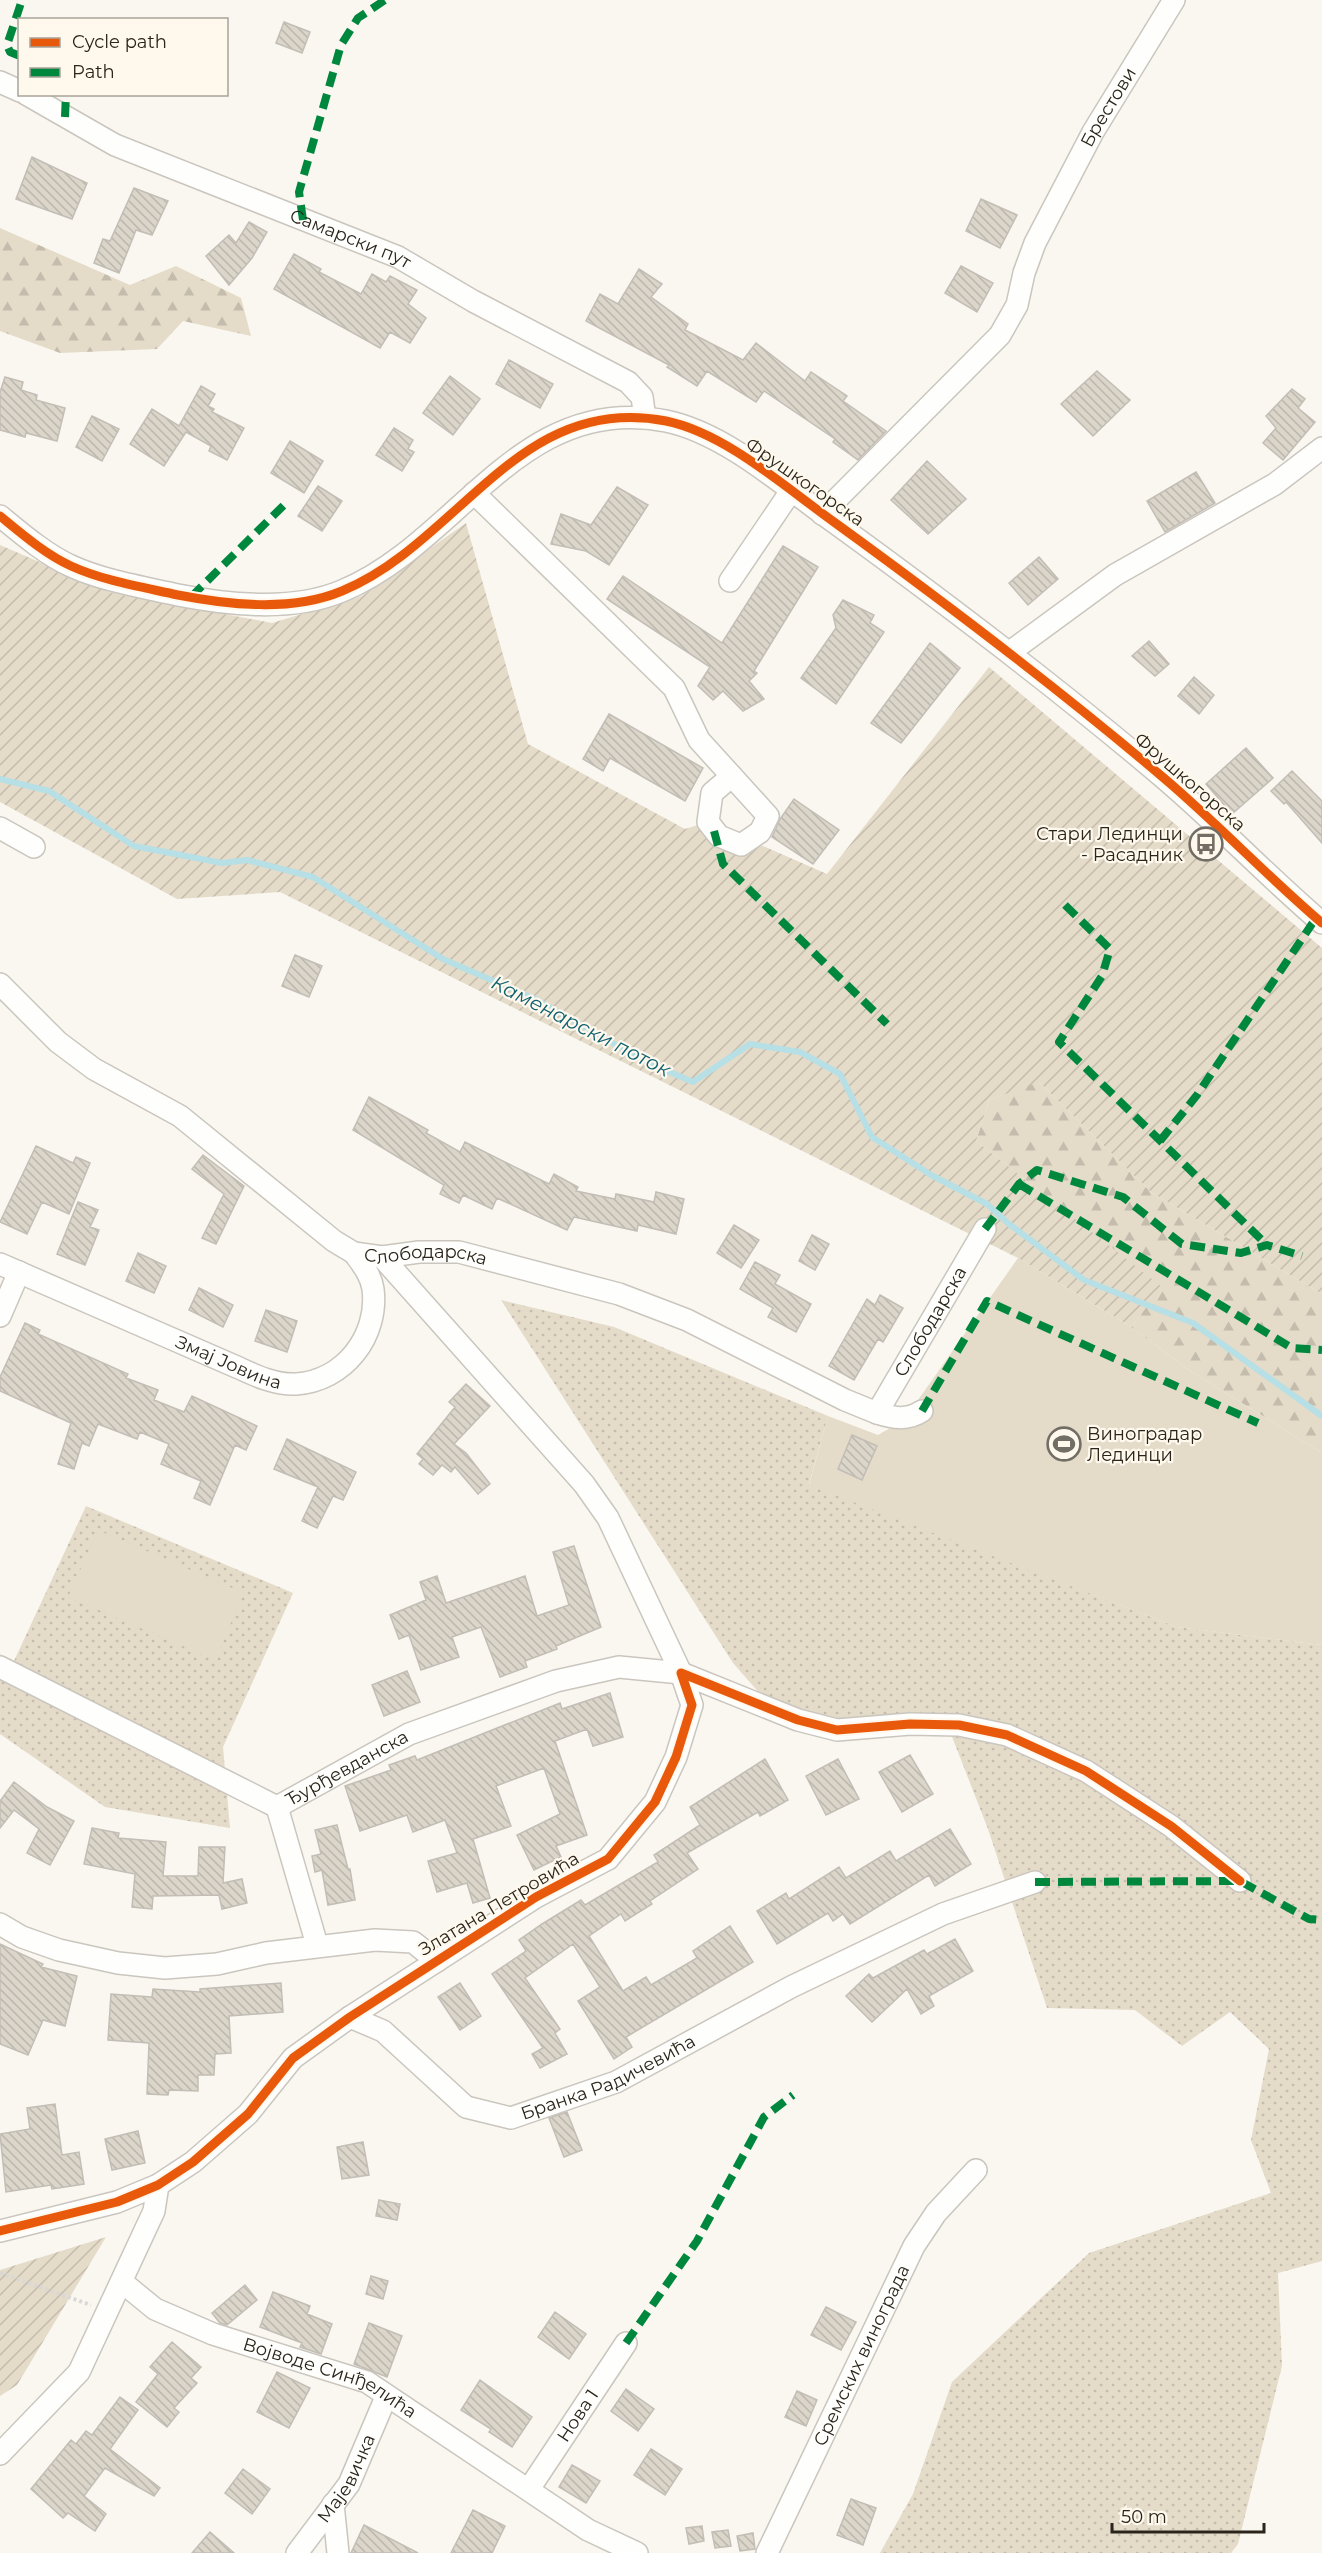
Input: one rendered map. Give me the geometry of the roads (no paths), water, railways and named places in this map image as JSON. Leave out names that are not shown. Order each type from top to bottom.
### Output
[{"type":"street","name":"Брестови","points":[[1047,220],[1093,132],[1174,0]]},
{"type":"street","points":[[0,82],[18,90]]},
{"type":"street","name":"Самарски пут","points":[[29,96],[115,145],[398,257],[473,302],[628,382],[642,396],[645,418]]},
{"type":"street","name":"Фрушкогорска","points":[[822,514],[1000,335],[1017,305],[1024,273],[1047,220]]},
{"type":"street","name":"Фрушкогорска","points":[[0,516],[38,546],[71,566],[108,579],[222,602],[276,603],[309,600],[340,592],[364,580],[408,551],[533,444],[561,430],[588,422],[645,418],[666,421],[698,432],[758,467],[1010,652],[1168,781],[1322,922]]},
{"type":"street","points":[[1010,652],[1115,575],[1275,484],[1322,448]]},
{"type":"street","points":[[730,581],[791,491]]},
{"type":"street","points":[[474,493],[675,688],[699,740],[732,776]]},
{"type":"street","points":[[0,828],[34,847]]},
{"type":"street","name":"Слободарска","points":[[0,984],[58,1042],[94,1069],[180,1116],[334,1241],[354,1253],[382,1257],[419,1252],[459,1252],[619,1294],[687,1320],[844,1400],[877,1413],[890,1417],[912,1418],[922,1411]]},
{"type":"street","name":"Слободарска","points":[[877,1413],[985,1229]]},
{"type":"street","name":"Змај Јовина","points":[[10,1268],[267,1380],[295,1384],[322,1378],[338,1369],[346,1364],[364,1342],[373,1316],[373,1288],[367,1270],[354,1253]]},
{"type":"street","name":"Златана Петровића","points":[[350,2017],[536,1897],[608,1859],[655,1802],[676,1757],[692,1705],[681,1673],[608,1518],[584,1484],[382,1257]]},
{"type":"street","points":[[0,1317],[10,1268]]},
{"type":"street","name":"Ђурђевданска","points":[[0,1668],[278,1807],[410,1734],[556,1681],[619,1667],[681,1673]]},
{"type":"street","points":[[681,1673],[798,1720],[837,1730],[910,1724],[959,1725],[1007,1735],[1086,1771],[1171,1826],[1240,1881]]},
{"type":"street","points":[[278,1807],[317,1946]]},
{"type":"street","name":"Бранка Радичевића","points":[[350,2017],[383,2031],[466,2107],[511,2118],[616,2082],[790,1987],[944,1914],[1035,1882]]},
{"type":"street","name":"Златана Петровића","points":[[0,1924],[22,1937],[59,1950],[118,1964],[165,1968],[217,1964],[317,1946],[375,1940],[413,1942],[437,1960]]},
{"type":"street","points":[[0,2231],[117,2202],[158,2185],[193,2162],[248,2114],[293,2058],[350,2017]]},
{"type":"street","name":"Сремских винограда","points":[[767,2553],[914,2246],[936,2213],[976,2170]]},
{"type":"street","points":[[0,2454],[79,2372],[154,2211],[158,2185]]},
{"type":"street","name":"Војводе Синђелића","points":[[122,2282],[155,2309],[256,2349],[367,2382],[386,2397],[588,2530],[637,2553]]},
{"type":"street","name":"Нова 1","points":[[529,2489],[626,2343]]},
{"type":"street","name":"Мајевичка","points":[[297,2553],[349,2484],[386,2397]]},
{"type":"street","points":[[333,2505],[338,2553]]},
{"type":"waterway","name":"Каменарски поток","points":[[0,779],[49,791],[134,846],[222,863],[247,860],[313,877],[443,959],[537,1000],[644,1061],[693,1082],[750,1044],[800,1052],[840,1074],[872,1137],[931,1175],[987,1204],[1009,1224],[1084,1280],[1193,1323],[1322,1416]]},
{"type":"place","name":"Стари Лединци - Расадник","points":[[1206,844]]},
{"type":"place","name":"Виноградар Лединци","points":[[1064,1444]]}]
